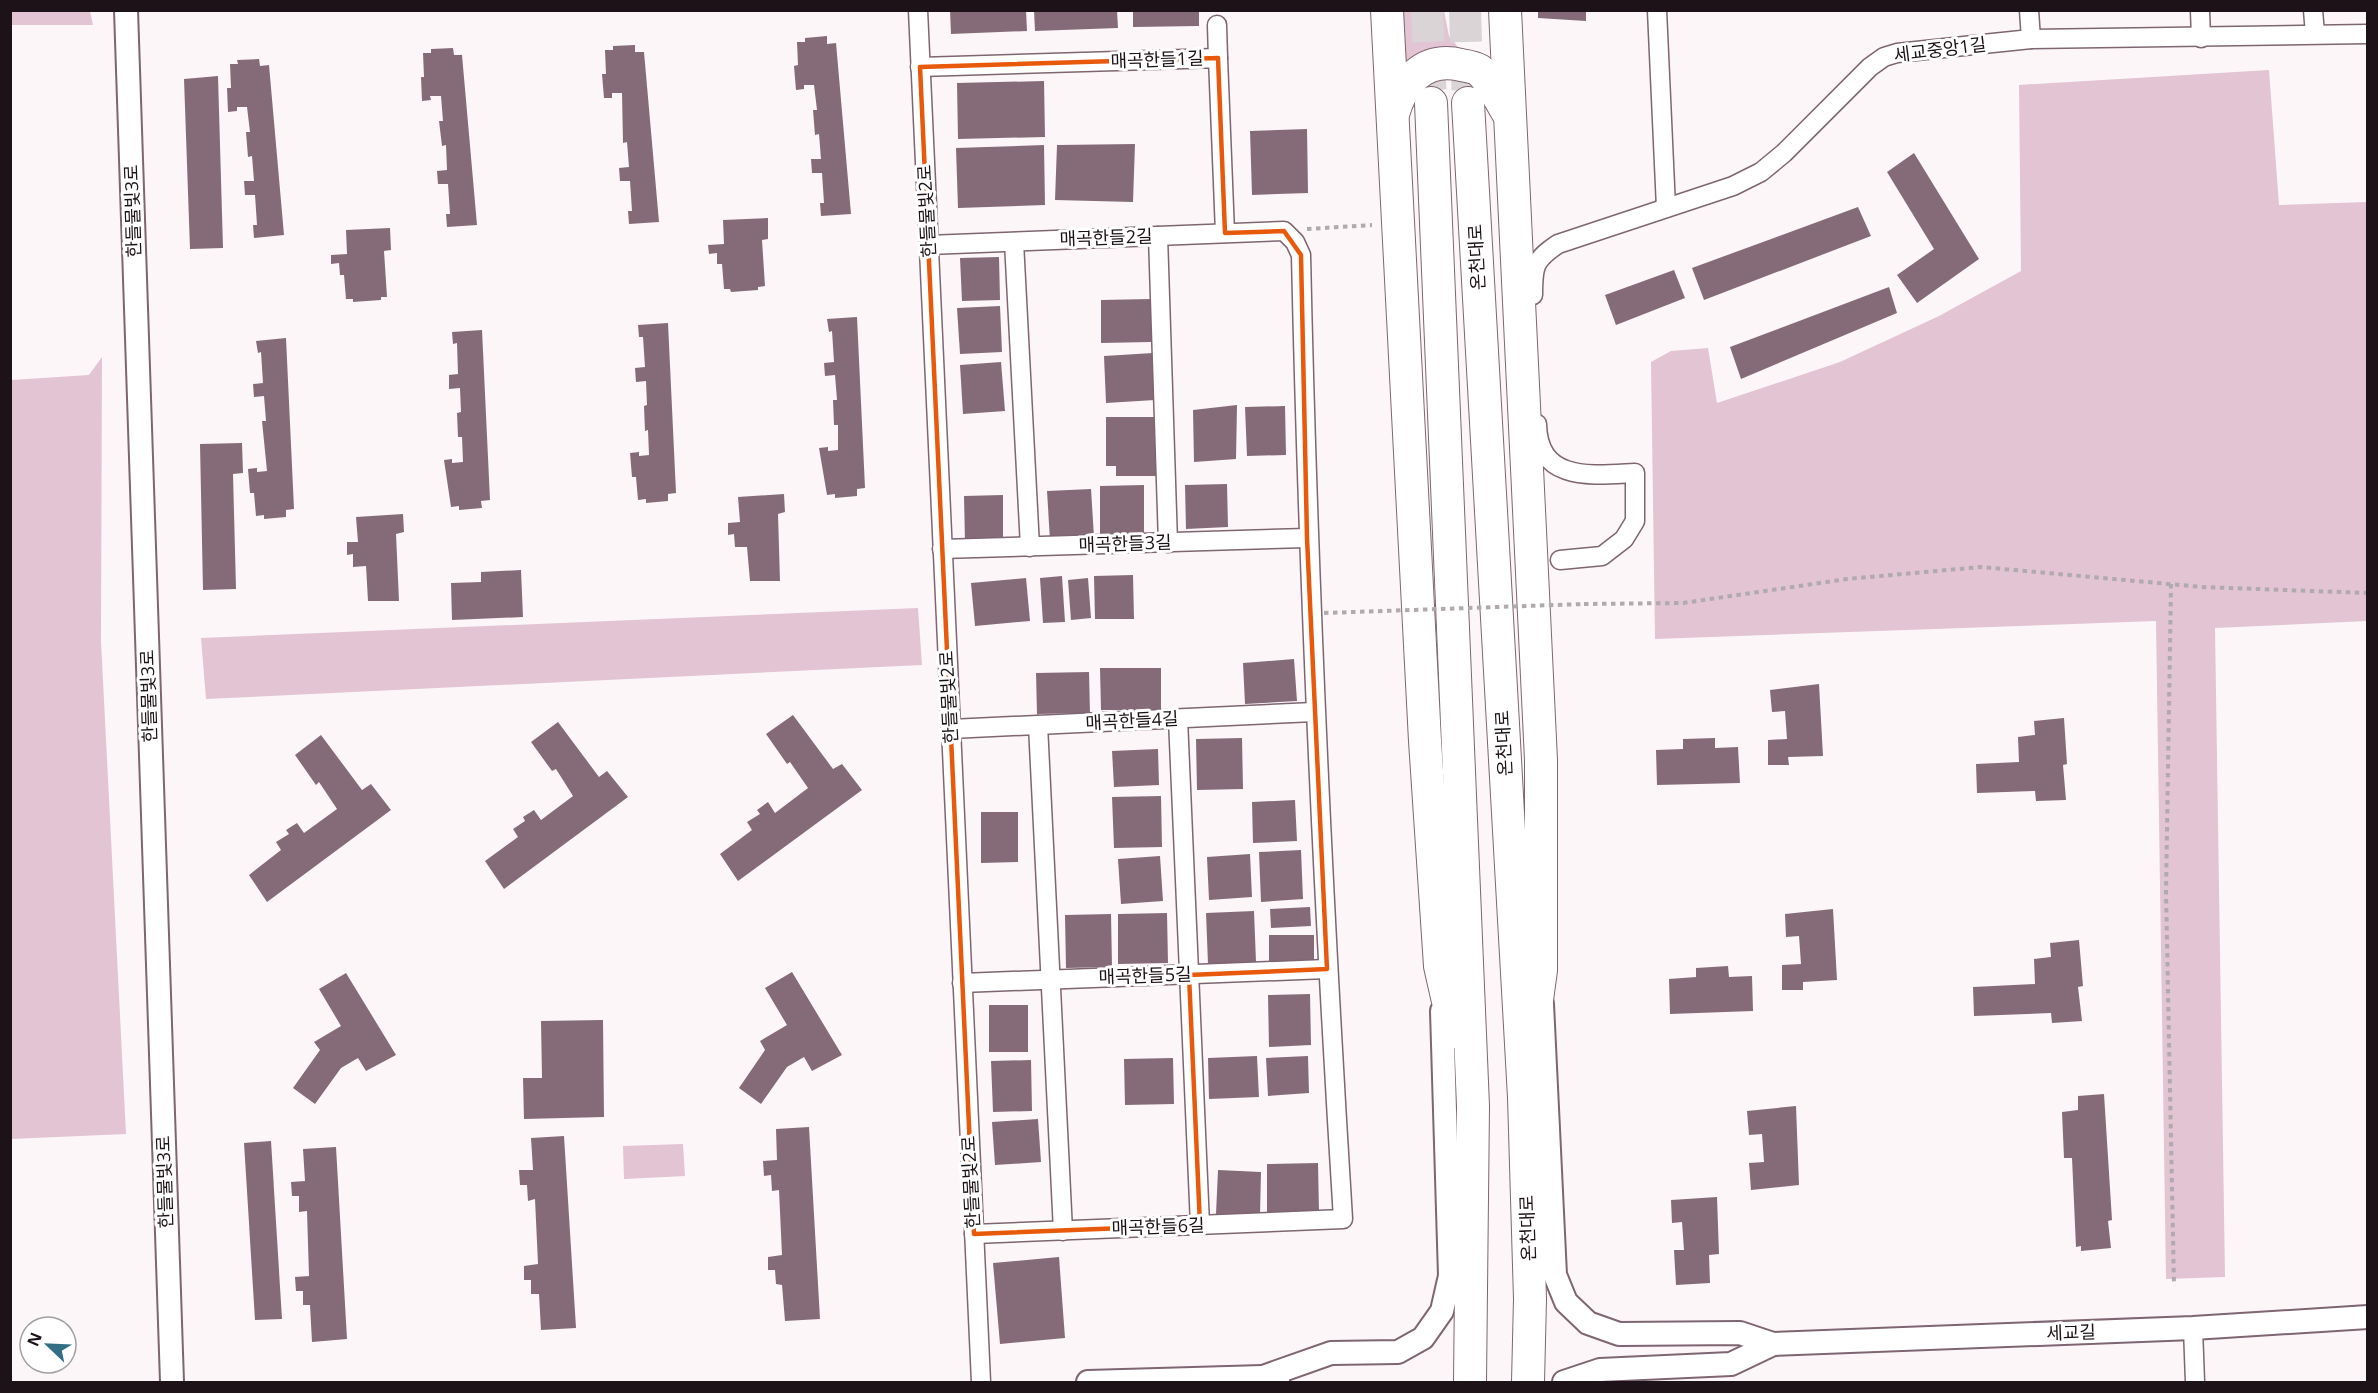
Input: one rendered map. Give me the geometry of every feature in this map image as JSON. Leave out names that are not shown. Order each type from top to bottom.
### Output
[{"type":"highway","points":[[1386,10],[1440,966],[1473,1106]]},
{"type":"highway","points":[[1505,10],[1508,114],[1541,760],[1541,970],[1524,1097]]},
{"type":"highway","points":[[1392,117],[1398,98],[1416,72],[1431,65],[1454,63],[1477,69],[1490,82],[1508,114]]},
{"type":"highway","points":[[1431,103],[1473,1106],[1470,1383]]},
{"type":"highway","name":"온천대로","points":[[1468,103],[1524,1097],[1530,1299],[1528,1383]]},
{"type":"street","name":"한들물빛3로","points":[[126,10],[172,1383]]},
{"type":"street","name":"한들물빛2로","points":[[918,10],[981,1383]]},
{"type":"street","points":[[1657,10],[1666,208]]},
{"type":"street","points":[[2029,10],[2031,39]]},
{"type":"street","points":[[2200,10],[2201,38]]},
{"type":"street","points":[[2313,10],[2315,34]]},
{"type":"street","points":[[1217,25],[1218,58]]},
{"type":"street","name":"세교중앙1길","points":[[1560,560],[1602,556],[1624,539],[1635,521],[1635,473],[1589,475],[1567,472],[1547,459],[1537,436],[1533,272],[1539,256],[1558,244],[1733,186],[1761,172],[1784,153],[1870,67],[1884,57],[1897,53],[2031,39],[2367,34]]},
{"type":"street","name":"매곡한들1길","points":[[920,68],[1218,58],[1225,233]]},
{"type":"street","points":[[1284,231],[1295,242],[1301,255],[1307,538],[1327,969]]},
{"type":"street","name":"매곡한들2길","points":[[928,245],[1284,231]]},
{"type":"street","points":[[1158,236],[1168,543]]},
{"type":"street","points":[[1014,242],[1030,547]]},
{"type":"street","name":"매곡한들3길","points":[[942,549],[1307,538]]},
{"type":"street","points":[[1529,540],[1542,553],[1560,560]]},
{"type":"street","points":[[1532,588],[1537,575],[1548,565],[1560,560]]},
{"type":"street","name":"매곡한들4길","points":[[951,729],[1314,712]]},
{"type":"street","points":[[1178,718],[1200,1225]]},
{"type":"street","points":[[1038,725],[1063,1231]]},
{"type":"street","points":[[1088,1383],[1273,1380],[1331,1353],[1398,1352],[1423,1338],[1442,1311],[1450,1276],[1440,966]]},
{"type":"street","name":"매곡한들5길","points":[[962,983],[1327,969]]},
{"type":"street","name":"매곡한들6길","points":[[974,1234],[1343,1219],[1327,969]]},
{"type":"street","points":[[1541,970],[1555,1275],[1566,1302],[1588,1323],[1619,1334],[1740,1333],[1773,1344]]},
{"type":"street","name":"세교길","points":[[1773,1344],[2193,1328],[2367,1317]]},
{"type":"street","points":[[2193,1328],[2194,1383]]},
{"type":"street","points":[[1564,1383],[1600,1370],[1731,1364],[1773,1344]]},
{"type":"path","points":[[1284,231],[1372,225]]},
{"type":"path","points":[[1324,613],[1683,603],[1847,579],[1981,567],[2170,584],[2367,593]]},
{"type":"path","points":[[2170,584],[2166,892],[2174,1286]]},
{"type":"highlighted area","points":[[1218,58],[1225,233],[1284,231],[1301,255],[1307,538],[1327,969],[1189,975],[1200,1225],[974,1234],[920,67]]},
{"type":"shaded area","points":[[10,11],[90,11],[93,25],[11,25]]},
{"type":"shaded area","points":[[1398,11],[1444,11],[1449,36],[1462,52],[1404,74]]},
{"type":"shaded area","points":[[2269,70],[2279,205],[2367,202],[2367,621],[2215,628],[2225,1277],[2166,1279],[2156,621],[1655,639],[1651,362],[1671,351],[1708,348],[1717,403],[1840,362],[1939,316],[2021,271],[2019,85]]},
{"type":"shaded area","points":[[102,357],[101,641],[126,1134],[11,1139],[11,380],[89,375]]},
{"type":"shaded area","points":[[918,608],[922,665],[206,699],[201,638]]},
{"type":"shaded area","points":[[683,1144],[685,1176],[624,1179],[623,1146]]},
{"type":"building","points":[[950,10],[1026,10],[1027,31],[951,34]]},
{"type":"building","points":[[1034,10],[1117,10],[1118,28],[1035,31]]},
{"type":"building","points":[[1133,10],[1199,10],[1199,26],[1133,27]]},
{"type":"building","points":[[1538,10],[1586,10],[1586,21],[1538,18]]},
{"type":"building","points":[[827,36],[827,44],[836,43],[851,214],[821,216],[820,203],[824,203],[822,173],[812,173],[811,159],[821,159],[819,134],[815,135],[813,110],[817,110],[814,85],[804,85],[804,89],[796,90],[794,66],[798,65],[797,42],[805,42],[805,38]]},
{"type":"building","points":[[635,45],[635,52],[644,52],[659,222],[629,224],[628,211],[632,211],[630,181],[620,181],[619,168],[629,167],[627,142],[623,143],[622,93],[612,93],[612,98],[604,98],[602,74],[606,74],[605,50],[613,50],[613,46]]},
{"type":"building","points":[[453,48],[454,55],[462,55],[477,225],[447,227],[446,214],[450,214],[448,184],[438,184],[437,171],[447,170],[446,145],[442,146],[439,121],[443,121],[441,96],[430,96],[431,100],[422,101],[421,77],[424,77],[423,53],[431,53],[431,49]]},
{"type":"building","points":[[259,59],[260,66],[269,65],[284,235],[254,238],[253,225],[257,225],[255,195],[245,195],[244,181],[254,181],[252,156],[248,157],[246,132],[250,132],[247,107],[237,107],[237,111],[228,112],[227,88],[231,88],[230,64],[238,64],[237,60]]},
{"type":"building","points":[[218,76],[223,248],[190,249],[184,79]]},
{"type":"building","points":[[1044,81],[1045,137],[958,139],[957,83]]},
{"type":"building","points":[[1307,129],[1308,193],[1252,195],[1250,131]]},
{"type":"building","points":[[1135,144],[1133,202],[1055,200],[1057,145]]},
{"type":"building","points":[[1044,145],[1045,205],[958,208],[956,148]]},
{"type":"building","points":[[1914,153],[1979,259],[1917,303],[1897,275],[1934,249],[1887,172]]},
{"type":"building","points":[[1858,207],[1871,236],[1704,300],[1692,268]]},
{"type":"building","points":[[768,218],[768,239],[762,240],[765,286],[758,287],[758,290],[731,292],[730,289],[724,289],[722,264],[717,264],[717,253],[709,254],[708,245],[724,244],[723,220]]},
{"type":"building","points":[[390,228],[391,250],[384,251],[387,297],[381,297],[381,300],[353,302],[353,299],[346,299],[344,275],[340,275],[339,263],[331,264],[331,255],[347,254],[346,230]]},
{"type":"building","points":[[999,257],[1000,300],[962,301],[960,258]]},
{"type":"building","points":[[1674,270],[1685,298],[1616,325],[1605,295]]},
{"type":"building","points":[[1889,287],[1897,313],[1741,379],[1730,347]]},
{"type":"building","points":[[1151,299],[1151,342],[1101,343],[1101,300]]},
{"type":"building","points":[[1000,306],[1002,352],[960,354],[957,308]]},
{"type":"building","points":[[857,317],[865,488],[857,489],[857,496],[835,498],[835,494],[827,495],[819,448],[828,447],[828,451],[838,450],[838,425],[834,425],[833,400],[837,400],[835,375],[825,376],[824,363],[834,362],[832,331],[829,332],[827,319]]},
{"type":"building","points":[[668,323],[676,493],[668,494],[668,501],[646,503],[646,499],[638,500],[636,477],[632,477],[630,453],[639,452],[639,456],[649,455],[648,430],[645,431],[646,381],[636,382],[635,368],[645,367],[643,337],[639,337],[638,325]]},
{"type":"building","points":[[482,330],[490,500],[481,501],[482,508],[459,510],[459,506],[451,507],[444,460],[452,459],[452,463],[463,462],[462,437],[458,437],[457,413],[461,412],[460,388],[449,389],[449,375],[458,374],[457,343],[453,344],[452,332]]},
{"type":"building","points":[[286,338],[294,509],[286,510],[286,517],[264,519],[264,515],[256,516],[254,493],[250,493],[248,469],[257,468],[257,472],[267,471],[262,421],[266,421],[264,396],[254,397],[253,384],[263,383],[261,352],[258,353],[256,341]]},
{"type":"building","points":[[1153,353],[1155,400],[1106,403],[1104,356]]},
{"type":"building","points":[[1001,362],[1005,411],[963,414],[960,365]]},
{"type":"building","points":[[1237,405],[1236,459],[1194,462],[1193,410]]},
{"type":"building","points":[[1285,406],[1286,455],[1247,456],[1245,407]]},
{"type":"building","points":[[1106,417],[1156,417],[1156,476],[1116,476],[1116,466],[1106,466]]},
{"type":"building","points":[[242,443],[243,473],[233,474],[236,589],[203,590],[200,444]]},
{"type":"building","points":[[1227,484],[1228,527],[1186,529],[1185,485]]},
{"type":"building","points":[[1144,485],[1144,534],[1100,534],[1100,486]]},
{"type":"building","points":[[1091,489],[1094,537],[1050,540],[1047,491]]},
{"type":"building","points":[[784,494],[785,512],[778,514],[780,581],[750,581],[747,547],[735,547],[734,534],[728,535],[728,523],[740,522],[738,497]]},
{"type":"building","points":[[1003,495],[1003,541],[965,542],[964,496]]},
{"type":"building","points":[[403,514],[404,532],[396,534],[399,601],[368,601],[366,566],[353,567],[353,554],[347,555],[347,542],[358,542],[356,517]]},
{"type":"building","points":[[521,570],[523,617],[452,620],[451,583],[481,582],[481,572]]},
{"type":"building","points":[[1133,575],[1134,619],[1095,619],[1094,576]]},
{"type":"building","points":[[1062,576],[1065,622],[1043,623],[1040,578]]},
{"type":"building","points":[[1026,578],[1030,621],[975,626],[971,583]]},
{"type":"building","points":[[1088,578],[1091,618],[1071,620],[1068,580]]},
{"type":"building","points":[[1294,659],[1297,701],[1245,704],[1243,663]]},
{"type":"building","points":[[1100,668],[1161,668],[1161,710],[1101,710]]},
{"type":"building","points":[[1089,672],[1090,713],[1037,714],[1036,673]]},
{"type":"building","points":[[1819,684],[1823,756],[1788,757],[1789,765],[1768,765],[1768,740],[1787,739],[1785,711],[1772,712],[1770,690]]},
{"type":"building","points":[[793,715],[833,769],[842,764],[862,790],[738,881],[720,854],[752,830],[747,822],[760,814],[757,810],[768,802],[775,813],[808,788],[790,762],[787,764],[766,734]]},
{"type":"building","points":[[2064,718],[2067,764],[2063,765],[2066,800],[2036,801],[2035,791],[1977,793],[1976,764],[2019,762],[2018,737],[2035,735],[2034,721]]},
{"type":"building","points":[[558,722],[599,777],[607,771],[628,797],[504,889],[485,861],[518,837],[513,829],[525,821],[523,817],[534,810],[541,820],[573,796],[556,769],[552,771],[531,742]]},
{"type":"building","points":[[321,735],[362,790],[371,784],[391,810],[267,902],[249,875],[281,850],[276,842],[289,834],[286,830],[297,823],[304,833],[337,809],[319,782],[316,785],[295,755]]},
{"type":"building","points":[[1242,738],[1243,789],[1197,790],[1196,739]]},
{"type":"building","points":[[1715,738],[1715,748],[1738,747],[1740,783],[1657,785],[1656,750],[1683,749],[1683,739]]},
{"type":"building","points":[[1158,749],[1159,785],[1114,787],[1112,751]]},
{"type":"building","points":[[1161,796],[1162,847],[1114,848],[1112,797]]},
{"type":"building","points":[[1295,800],[1297,841],[1253,843],[1252,802]]},
{"type":"building","points":[[981,812],[1018,812],[1018,862],[981,863]]},
{"type":"building","points":[[1301,850],[1303,899],[1261,902],[1259,852]]},
{"type":"building","points":[[1250,854],[1252,897],[1209,900],[1207,857]]},
{"type":"building","points":[[1160,856],[1163,901],[1121,904],[1118,859]]},
{"type":"building","points":[[1310,907],[1311,926],[1271,928],[1270,909]]},
{"type":"building","points":[[1833,909],[1837,980],[1803,982],[1803,990],[1782,990],[1782,965],[1801,964],[1799,936],[1786,937],[1785,914]]},
{"type":"building","points":[[1254,911],[1256,962],[1208,964],[1206,913]]},
{"type":"building","points":[[1167,913],[1168,963],[1118,964],[1118,914]]},
{"type":"building","points":[[1111,914],[1112,967],[1066,968],[1065,915]]},
{"type":"building","points":[[1269,935],[1314,935],[1314,961],[1269,961]]},
{"type":"building","points":[[2079,940],[2083,986],[2078,987],[2082,1021],[2052,1023],[2051,1013],[1974,1016],[1973,987],[2035,984],[2034,959],[2051,957],[2050,943]]},
{"type":"building","points":[[1728,966],[1729,977],[1752,976],[1753,1011],[1670,1014],[1669,979],[1696,977],[1696,968]]},
{"type":"building","points":[[792,972],[842,1055],[812,1071],[804,1057],[787,1067],[761,1104],[739,1088],[765,1050],[760,1041],[787,1025],[765,988]]},
{"type":"building","points":[[346,973],[396,1055],[366,1071],[358,1058],[341,1068],[315,1104],[293,1088],[320,1050],[314,1042],[341,1026],[319,989]]},
{"type":"building","points":[[1310,994],[1311,1045],[1269,1047],[1268,995]]},
{"type":"building","points":[[989,1005],[1028,1005],[1028,1052],[989,1052]]},
{"type":"building","points":[[603,1020],[604,1117],[524,1119],[523,1078],[542,1078],[541,1021]]},
{"type":"building","points":[[1257,1056],[1259,1097],[1209,1099],[1208,1058]]},
{"type":"building","points":[[1308,1056],[1309,1093],[1268,1096],[1266,1058]]},
{"type":"building","points":[[1173,1058],[1174,1104],[1125,1105],[1124,1059]]},
{"type":"building","points":[[1031,1060],[1032,1111],[993,1112],[991,1061]]},
{"type":"building","points":[[2104,1094],[2112,1220],[2108,1221],[2111,1248],[2081,1251],[2081,1246],[2076,1247],[2072,1158],[2064,1158],[2062,1112],[2078,1110],[2078,1096]]},
{"type":"building","points":[[1796,1106],[1799,1185],[1751,1190],[1749,1163],[1764,1162],[1762,1134],[1749,1135],[1747,1111]]},
{"type":"building","points":[[1038,1119],[1041,1162],[995,1165],[992,1122]]},
{"type":"building","points":[[809,1127],[820,1319],[785,1321],[782,1285],[776,1284],[775,1270],[768,1270],[768,1257],[782,1255],[779,1190],[772,1191],[771,1175],[764,1176],[763,1161],[777,1160],[776,1129]]},
{"type":"building","points":[[564,1136],[576,1328],[541,1330],[539,1294],[531,1294],[531,1280],[524,1280],[524,1266],[538,1264],[535,1199],[528,1201],[527,1185],[520,1185],[519,1170],[533,1170],[531,1138]]},
{"type":"building","points":[[271,1141],[282,1319],[255,1320],[244,1143]]},
{"type":"building","points":[[336,1147],[347,1339],[312,1342],[310,1305],[303,1305],[303,1291],[296,1291],[295,1277],[309,1276],[307,1211],[299,1212],[299,1196],[292,1196],[291,1182],[305,1181],[303,1149]]},
{"type":"building","points":[[1318,1163],[1319,1212],[1267,1212],[1267,1164]]},
{"type":"building","points":[[1218,1170],[1261,1172],[1260,1215],[1216,1214]]},
{"type":"building","points":[[1717,1197],[1719,1254],[1709,1255],[1710,1283],[1676,1285],[1674,1250],[1684,1250],[1682,1222],[1672,1223],[1671,1200]]},
{"type":"building","points":[[1059,1257],[1065,1338],[1000,1344],[993,1263]]},
{"type":"tunnel","points":[[1427,10],[1431,103]]},
{"type":"tunnel","points":[[1465,10],[1468,103]]}]
